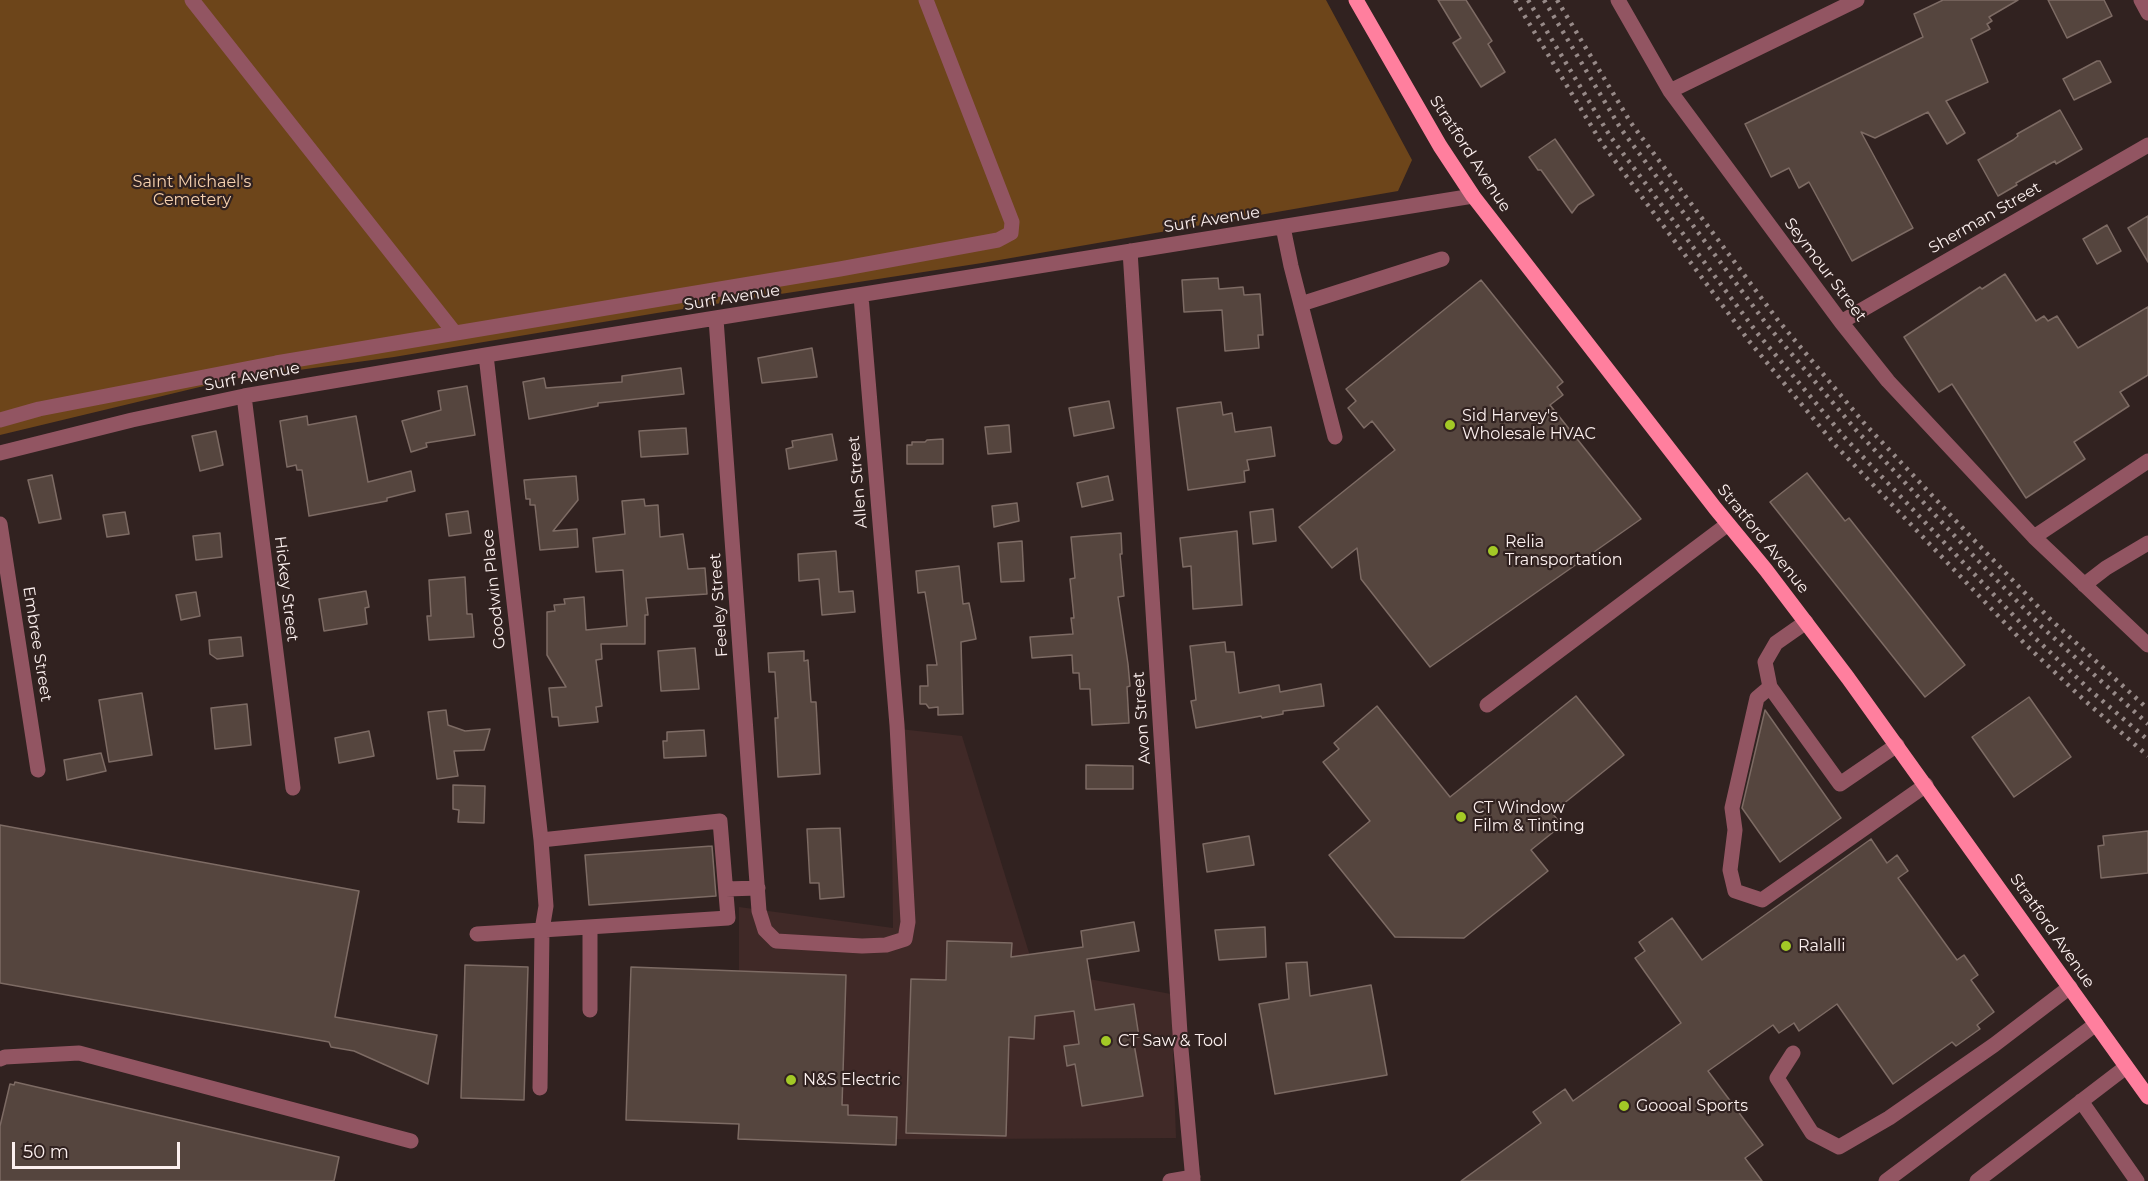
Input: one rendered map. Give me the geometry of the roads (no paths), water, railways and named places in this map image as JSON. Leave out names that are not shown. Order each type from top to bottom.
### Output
[{"type":"main road","name":"Stratford Avenue","points":[[1356,0],[1440,146],[1473,196],[1806,622],[1926,785],[2148,1097]]},
{"type":"street","points":[[192,0],[454,332]]},
{"type":"street","points":[[0,420],[39,409],[196,378],[999,240],[1011,233],[1012,222],[926,0]]},
{"type":"street","name":"Seymour Street","points":[[1618,0],[1670,91],[1841,322],[1888,381],[2034,537],[2148,645]]},
{"type":"street","points":[[1670,91],[1857,0]]},
{"type":"street","points":[[2141,0],[2148,13]]},
{"type":"street","name":"Sherman Street","points":[[1841,322],[2148,145]]},
{"type":"street","name":"Surf Avenue","points":[[0,453],[132,420],[244,396],[1473,196]]},
{"type":"street","points":[[1283,227],[1335,437]]},
{"type":"street","name":"Avon Street","points":[[1130,251],[1180,1037],[1193,1179]]},
{"type":"street","points":[[1301,304],[1442,259]]},
{"type":"street","name":"Allen Street","points":[[758,888],[759,911],[765,930],[776,941],[862,946],[886,945],[905,939],[908,910],[897,725],[890,665],[861,296]]},
{"type":"street","name":"Feeley Street","points":[[716,319],[758,888]]},
{"type":"street","name":"Goodwin Place","points":[[486,355],[541,840],[546,906],[542,930],[540,1088]]},
{"type":"street","name":"Hickey Street","points":[[244,396],[293,788]]},
{"type":"street","points":[[2034,537],[2148,461]]},
{"type":"street","name":"Embree Street","points":[[0,524],[38,770]]},
{"type":"street","points":[[1487,705],[1728,524]]},
{"type":"street","points":[[2084,585],[2106,568],[2148,543]]},
{"type":"street","points":[[1806,622],[1776,643],[1765,662],[1770,687],[1840,784],[1897,745]]},
{"type":"street","points":[[1770,687],[1757,698],[1732,808],[1735,830],[1730,870],[1736,891],[1762,900],[1926,785]]},
{"type":"street","points":[[477,934],[728,918],[720,821],[541,840]]},
{"type":"street","points":[[726,889],[758,888]]},
{"type":"street","points":[[590,928],[590,1010]]},
{"type":"street","points":[[1793,1053],[1777,1078],[1812,1133],[1839,1147],[1889,1118],[1994,1045],[2070,987]]},
{"type":"street","points":[[1886,1181],[2096,1024]]},
{"type":"street","points":[[0,1059],[79,1053],[411,1141]]},
{"type":"street","points":[[1977,1181],[2126,1067]]},
{"type":"street","points":[[2081,1101],[2137,1181]]},
{"type":"street","points":[[1170,1181],[1193,1179]]},
{"type":"railway","points":[[1515,0],[1601,142],[1749,341],[1837,447],[2025,644],[2148,756]]},
{"type":"railway","points":[[1528,0],[1610,136],[1758,334],[1846,439],[2033,636],[2091,691],[2148,740]]},
{"type":"railway","points":[[1544,0],[1621,129],[1768,326],[1856,430],[1965,547],[2042,627],[2148,724]]},
{"type":"railway","points":[[1557,0],[1631,123],[1777,319],[1864,423],[1973,539],[2050,619],[2148,709]]},
{"type":"place","name":"Sid Harvey's Wholesale HVAC","points":[[1450,425]]},
{"type":"place","name":"Relia Transportation","points":[[1493,551]]},
{"type":"place","name":"CT Window Film & Tinting","points":[[1461,817]]},
{"type":"place","name":"Ralalli","points":[[1786,946]]},
{"type":"place","name":"CT Saw & Tool","points":[[1106,1041]]},
{"type":"place","name":"N&S Electric","points":[[791,1080]]},
{"type":"place","name":"Goooal Sports","points":[[1624,1106]]},
{"type":"park label","name":"Saint Michael's Cemetery","points":[[192,191]]}]
